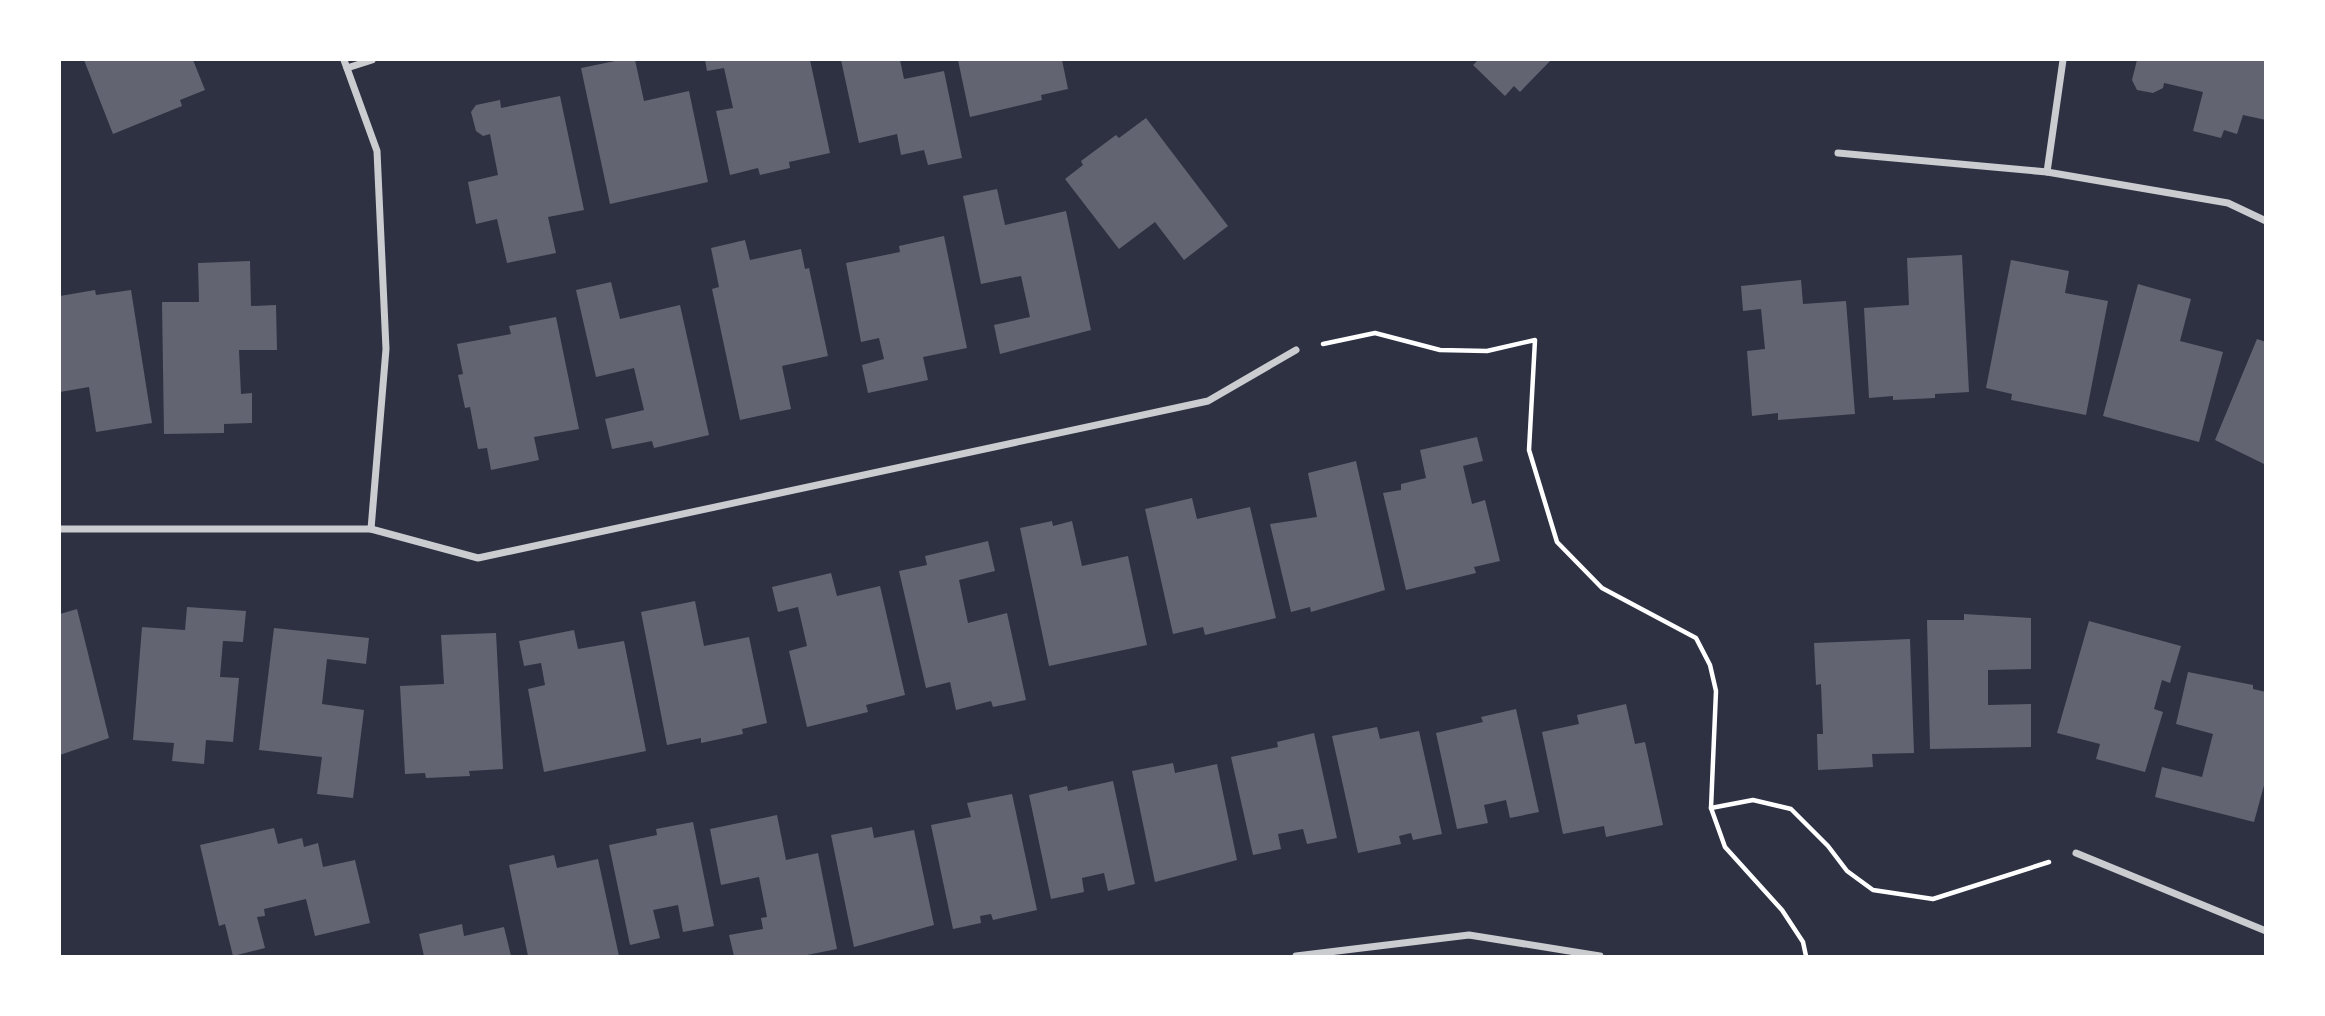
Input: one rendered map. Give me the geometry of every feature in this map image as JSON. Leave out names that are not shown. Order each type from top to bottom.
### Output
[{"type":"street","points":[[371,529],[386,349],[377,151],[346,64],[372,60]]},
{"type":"street","points":[[2048,172],[2063,60]]},
{"type":"street","points":[[1838,153],[2048,172],[2228,203],[2266,221]]},
{"type":"street","points":[[60,529],[371,529],[478,558],[1208,401],[1296,349]]},
{"type":"street","points":[[2076,853],[2266,931]]},
{"type":"street","points":[[1296,957],[1469,935],[1600,957]]},
{"type":"path","points":[[1296,349],[1375,332],[1440,349],[1487,351],[1535,340],[1529,450],[1557,542],[1602,587],[1696,638],[1710,665],[1716,691],[1711,808],[1725,847],[1782,909],[1803,942],[1806,957]]},
{"type":"path","points":[[1711,808],[1753,800],[1791,809],[1828,846],[1846,871],[1872,890],[1933,899],[2076,853]]},
{"type":"building","points":[[84,60],[193,60],[205,90],[180,100],[182,106],[113,134]]},
{"type":"building","points":[[620,60],[635,60],[644,101],[689,91],[708,182],[610,204],[581,68]]},
{"type":"building","points":[[705,60],[810,60],[830,153],[789,162],[790,168],[760,175],[758,168],[730,175],[716,111],[733,108],[724,68],[707,71]]},
{"type":"building","points":[[841,60],[900,60],[904,79],[944,71],[962,158],[928,165],[924,150],[901,155],[897,134],[859,143]]},
{"type":"building","points":[[958,60],[1062,60],[1068,89],[1041,95],[1042,100],[970,117]]},
{"type":"building","points":[[1478,60],[1551,60],[1520,92],[1514,86],[1505,96],[1473,65]]},
{"type":"building","points":[[2137,60],[2266,60],[2266,120],[2243,115],[2237,134],[2224,130],[2221,138],[2193,131],[2203,92],[2164,83],[2163,88],[2153,93],[2137,90],[2132,80]]},
{"type":"building","points":[[560,96],[584,210],[548,217],[556,253],[507,263],[497,219],[476,224],[468,182],[498,175],[490,134],[483,136],[476,131],[471,112],[476,105],[500,100],[501,108]]},
{"type":"building","points":[[1146,118],[1228,226],[1184,260],[1155,222],[1119,249],[1065,179],[1083,165],[1081,161],[1116,135],[1119,138]]},
{"type":"building","points":[[997,189],[1005,225],[1066,211],[1091,330],[1000,354],[994,325],[1030,317],[1021,276],[981,284],[963,196]]},
{"type":"building","points":[[944,236],[967,348],[923,357],[928,380],[868,393],[862,365],[884,359],[879,338],[861,342],[846,263],[900,252],[899,246]]},
{"type":"building","points":[[745,240],[750,260],[801,249],[805,269],[809,268],[828,356],[782,366],[791,409],[740,420],[712,289],[719,287],[711,248]]},
{"type":"building","points":[[1962,255],[1969,392],[1935,394],[1935,398],[1869,398],[1864,308],[1909,305],[1907,258]]},
{"type":"building","points":[[2011,260],[2069,271],[2065,293],[2108,301],[2086,415],[2011,400],[2012,394],[1986,388]]},
{"type":"building","points":[[250,261],[251,306],[276,305],[277,350],[239,350],[241,394],[252,393],[252,423],[224,424],[224,433],[164,434],[162,302],[199,302],[198,263]]},
{"type":"building","points":[[1801,280],[1803,304],[1846,301],[1855,414],[1778,420],[1778,413],[1752,416],[1747,351],[1765,349],[1761,309],[1743,311],[1741,286]]},
{"type":"building","points":[[611,282],[620,319],[680,305],[709,435],[654,448],[652,441],[612,449],[605,419],[644,410],[634,368],[596,377],[576,290]]},
{"type":"building","points":[[2138,284],[2191,299],[2180,341],[2223,352],[2199,442],[2103,416]]},
{"type":"building","points":[[95,290],[96,295],[131,290],[152,423],[96,432],[89,387],[60,392],[60,296]]},
{"type":"building","points":[[556,317],[579,429],[534,437],[539,460],[491,470],[487,448],[478,449],[470,407],[465,408],[458,375],[463,374],[457,344],[511,334],[509,326]]},
{"type":"building","points":[[2257,339],[2266,342],[2266,465],[2215,440]]},
{"type":"building","points":[[1477,437],[1483,461],[1463,466],[1472,504],[1485,500],[1500,561],[1474,567],[1476,573],[1406,590],[1383,493],[1401,490],[1401,484],[1426,478],[1420,450]]},
{"type":"building","points":[[1356,461],[1385,590],[1311,612],[1310,607],[1291,612],[1270,524],[1317,517],[1308,473]]},
{"type":"building","points":[[1192,498],[1197,519],[1250,507],[1276,618],[1205,635],[1203,627],[1173,634],[1145,509]]},
{"type":"building","points":[[1052,521],[1053,526],[1072,521],[1082,566],[1128,556],[1147,645],[1049,666],[1020,528]]},
{"type":"building","points":[[988,541],[995,571],[959,580],[968,623],[1007,613],[1026,700],[993,707],[991,701],[956,710],[950,682],[926,688],[899,571],[927,565],[925,556]]},
{"type":"building","points":[[831,573],[837,596],[880,586],[905,695],[866,705],[868,712],[807,727],[789,651],[807,646],[798,607],[778,612],[772,587]]},
{"type":"building","points":[[695,601],[704,646],[749,637],[767,723],[742,729],[743,734],[701,743],[701,738],[667,745],[641,612]]},
{"type":"building","points":[[187,607],[246,611],[243,642],[223,641],[220,677],[239,678],[233,742],[206,740],[204,764],[172,761],[174,743],[133,740],[142,627],[185,630]]},
{"type":"building","points":[[77,609],[109,738],[60,755],[60,614]]},
{"type":"building","points":[[1964,614],[2031,618],[2031,669],[1988,670],[1988,705],[2031,704],[2031,747],[1930,749],[1927,620],[1964,620]]},
{"type":"building","points":[[2089,621],[2181,646],[2170,683],[2162,680],[2154,709],[2163,712],[2145,772],[2096,759],[2100,744],[2057,733]]},
{"type":"building","points":[[274,628],[369,638],[366,664],[327,659],[322,704],[364,710],[353,798],[317,794],[322,757],[259,750]]},
{"type":"building","points":[[574,630],[578,649],[624,641],[646,751],[544,772],[528,689],[545,685],[541,663],[524,666],[519,641]]},
{"type":"building","points":[[496,633],[503,769],[469,771],[470,776],[426,778],[425,773],[405,774],[400,686],[444,684],[441,635]]},
{"type":"building","points":[[1910,639],[1914,753],[1872,754],[1873,767],[1818,770],[1817,734],[1823,734],[1821,684],[1816,685],[1814,643]]},
{"type":"building","points":[[2188,672],[2253,685],[2253,689],[2266,692],[2266,778],[2254,822],[2155,797],[2162,767],[2202,777],[2213,734],[2176,724]]},
{"type":"building","points":[[1626,704],[1635,744],[1645,742],[1663,825],[1606,837],[1604,826],[1563,834],[1542,732],[1579,724],[1577,715]]},
{"type":"building","points":[[1516,709],[1539,812],[1510,818],[1506,800],[1484,805],[1488,823],[1457,829],[1436,733],[1483,722],[1481,717]]},
{"type":"building","points":[[1377,727],[1380,739],[1419,731],[1442,834],[1413,840],[1411,833],[1399,836],[1401,844],[1358,853],[1332,736]]},
{"type":"building","points":[[1314,733],[1337,838],[1307,844],[1303,829],[1278,834],[1281,849],[1253,855],[1231,757],[1278,747],[1277,742]]},
{"type":"building","points":[[1173,763],[1175,773],[1217,764],[1237,860],[1155,882],[1132,771]]},
{"type":"building","points":[[1113,781],[1135,884],[1108,891],[1104,873],[1082,878],[1084,892],[1051,899],[1029,795],[1067,786],[1068,791]]},
{"type":"building","points":[[1012,794],[1037,910],[993,920],[991,914],[980,916],[981,923],[953,929],[931,825],[971,817],[967,803]]},
{"type":"building","points":[[777,815],[786,860],[818,853],[837,949],[802,956],[734,956],[729,935],[763,929],[761,918],[767,917],[759,877],[721,885],[710,829]]},
{"type":"building","points":[[693,822],[714,926],[683,932],[678,905],[653,910],[660,938],[630,945],[609,845],[657,835],[656,829]]},
{"type":"building","points":[[872,827],[874,838],[914,830],[934,925],[854,947],[831,835]]},
{"type":"building","points":[[274,828],[278,844],[302,838],[304,847],[318,843],[323,867],[355,860],[370,923],[315,936],[306,899],[264,909],[265,916],[257,917],[265,948],[233,956],[225,924],[219,926],[200,845]]},
{"type":"building","points":[[554,855],[557,868],[598,859],[619,956],[528,956],[509,865]]},
{"type":"building","points":[[462,924],[464,936],[504,927],[511,956],[424,956],[419,934]]}]
